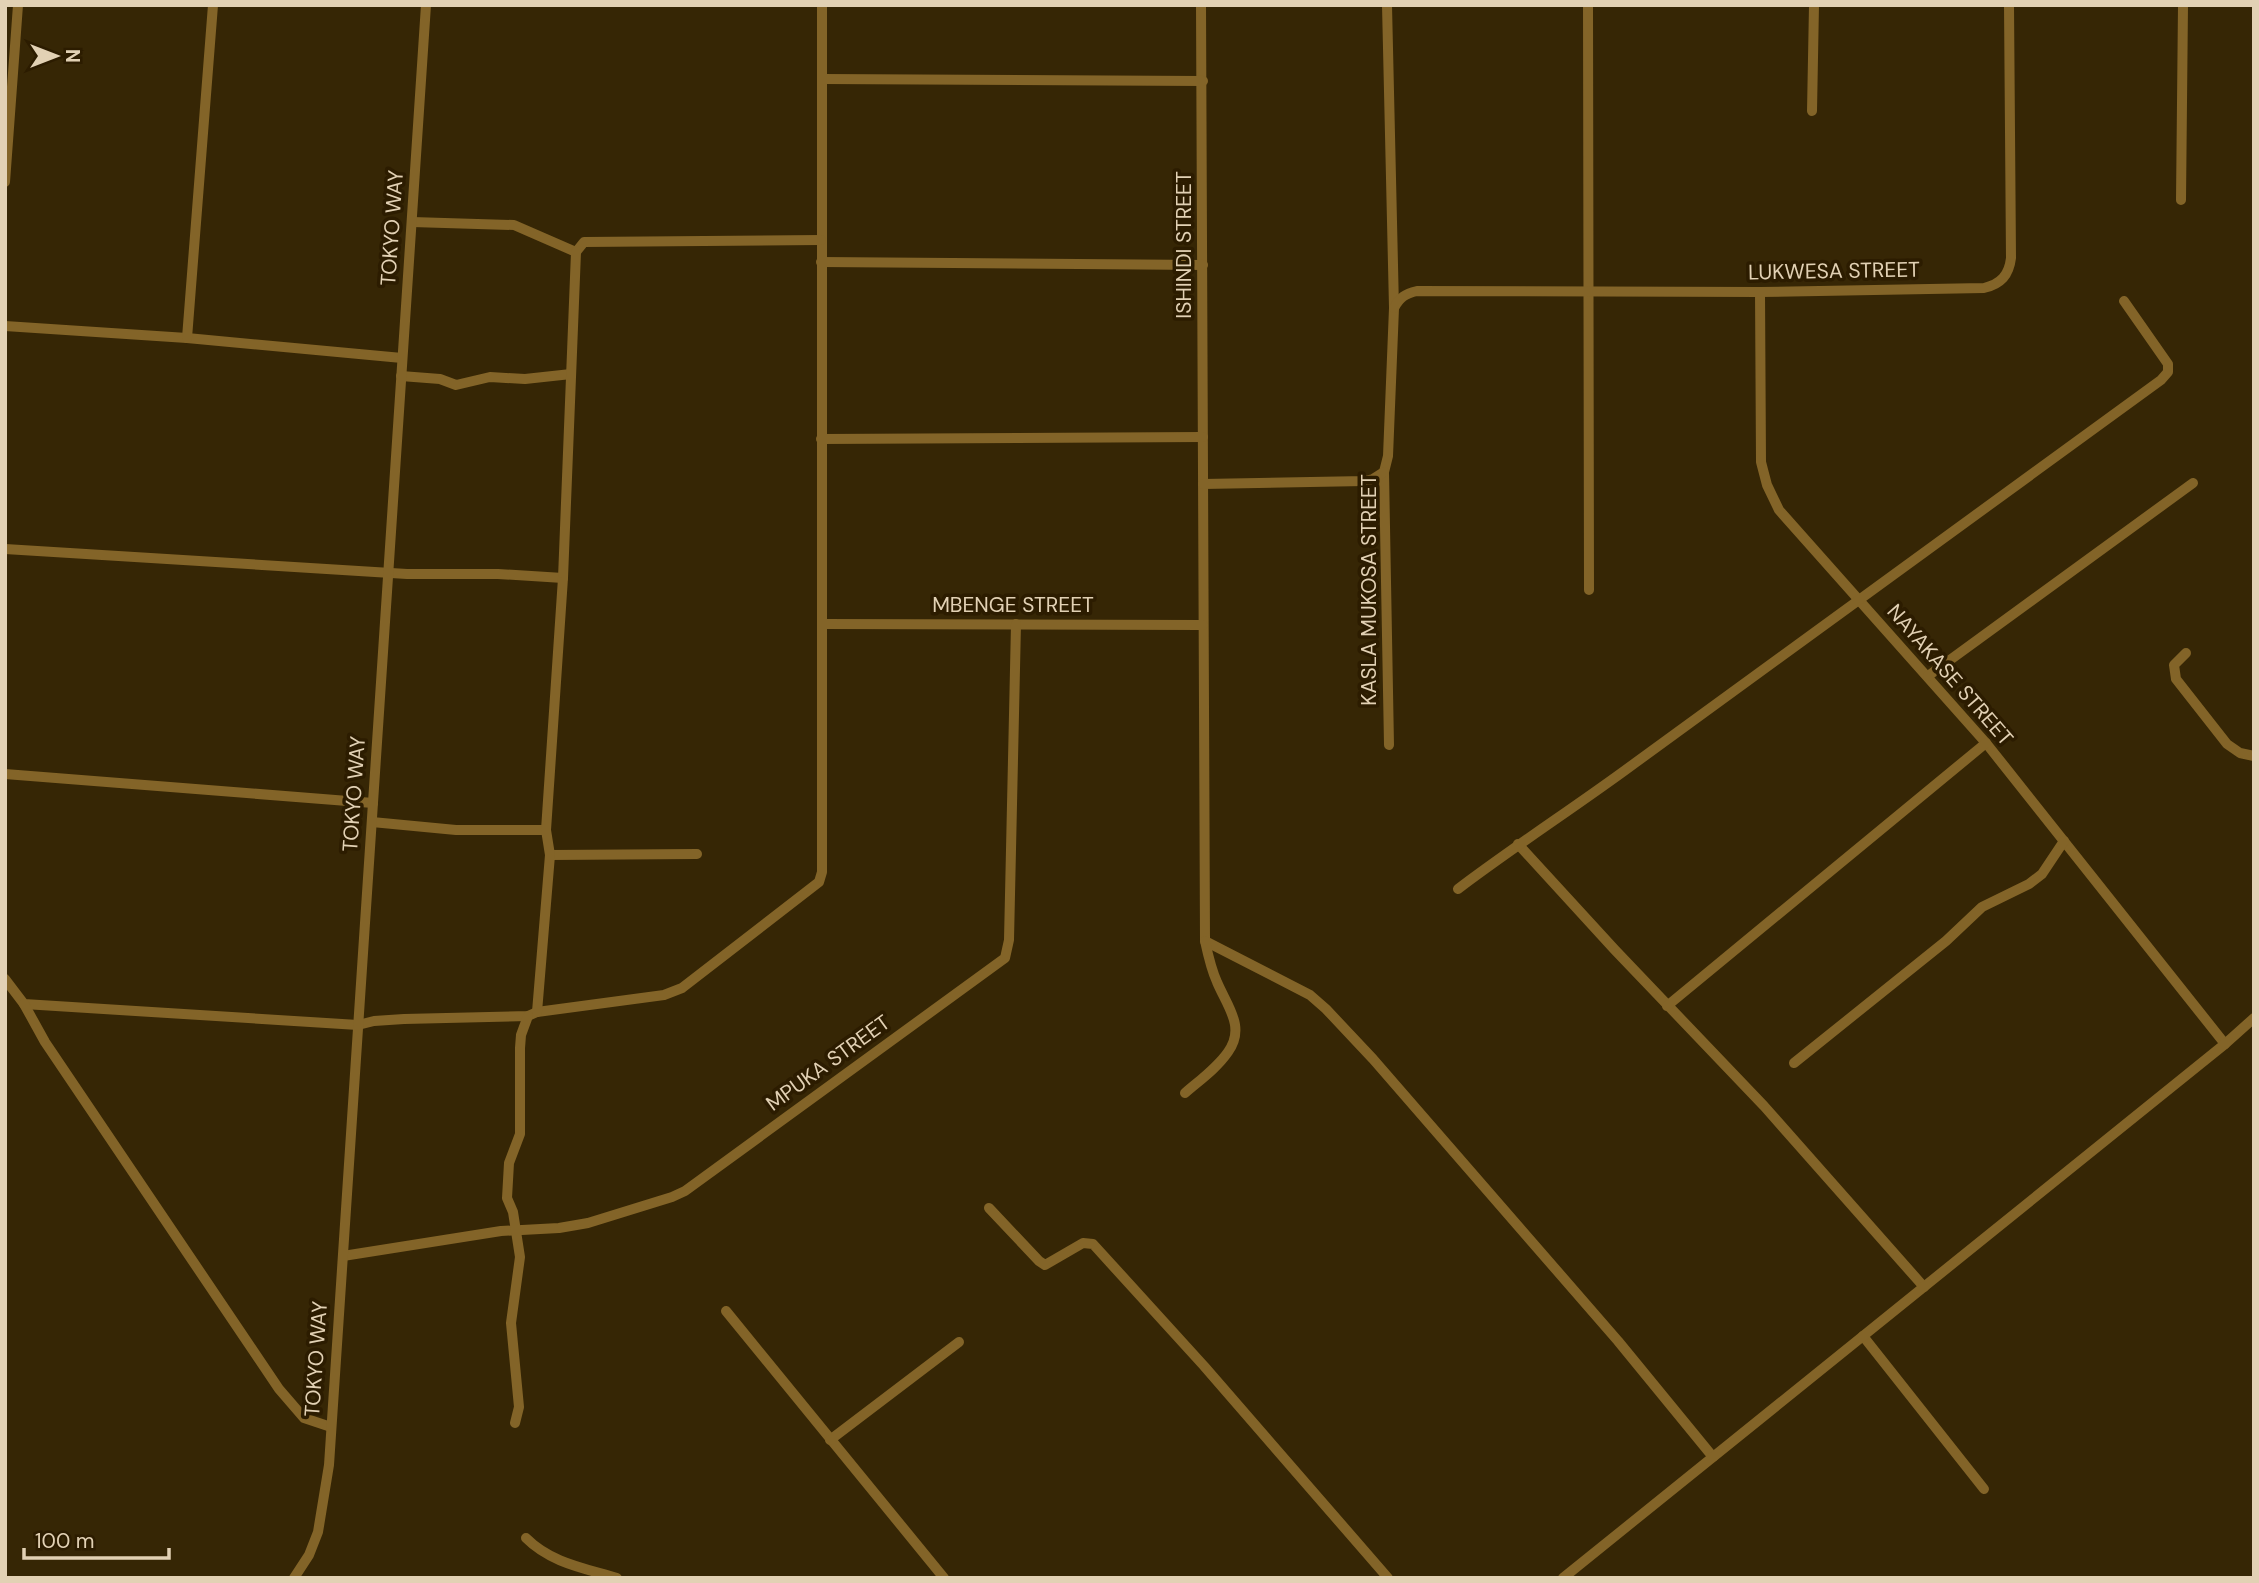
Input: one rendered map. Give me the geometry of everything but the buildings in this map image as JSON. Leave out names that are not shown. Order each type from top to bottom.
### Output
[{"type":"street","points":[[5,182],[18,5]]},
{"type":"street","points":[[187,338],[213,5]]},
{"type":"street","name":"TOKYO WAY","points":[[294,1578],[309,1555],[318,1532],[329,1465],[426,5]]},
{"type":"street","points":[[24,1004],[358,1025],[404,1019],[532,1014],[664,995],[682,988],[819,882],[822,872],[823,624],[822,5]]},
{"type":"street","name":"ISHINDI STREET","points":[[1185,1093],[1219,1063],[1230,1050],[1236,1036],[1236,1021],[1217,981],[1205,940],[1203,919],[1201,5]]},
{"type":"street","name":"KASLA MUKOSA STREET","points":[[1387,5],[1394,308],[1388,456],[1384,472],[1389,745]]},
{"type":"street","points":[[1588,5],[1589,590]]},
{"type":"street","points":[[1812,111],[1814,5]]},
{"type":"street","name":"LUKWESA STREET","points":[[1394,308],[1405,294],[1417,291],[1760,292],[1984,288],[1995,285],[2003,279],[2010,267],[2011,258],[2009,5]]},
{"type":"street","points":[[2181,200],[2183,5]]},
{"type":"street","points":[[821,79],[1203,81]]},
{"type":"street","points":[[412,222],[514,225],[576,252]]},
{"type":"street","points":[[515,1423],[519,1407],[511,1323],[520,1267],[513,1212],[507,1198],[509,1163],[520,1134],[521,1035],[532,1014],[550,855],[546,830],[563,578],[576,252],[584,242],[821,240]]},
{"type":"street","points":[[821,262],[1203,265]]},
{"type":"street","name":"NAYAKASE STREET","points":[[1760,292],[1760,451],[1763,475],[1779,510],[1986,743],[2225,1044]]},
{"type":"street","points":[[1458,889],[1626,770],[2161,380],[2168,372],[2168,364],[2124,302]]},
{"type":"street","points":[[5,326],[187,338],[402,358]]},
{"type":"street","points":[[401,376],[440,379],[456,385],[490,377],[525,379],[571,374]]},
{"type":"street","points":[[821,439],[1203,437]]},
{"type":"street","points":[[1203,484],[1365,481],[1384,472]]},
{"type":"street","points":[[1927,676],[2193,484]]},
{"type":"street","points":[[5,549],[387,572],[563,578]]},
{"type":"street","name":"MBENGE STREET","points":[[823,624],[1203,625]]},
{"type":"street","name":"MPUKA STREET","points":[[342,1256],[516,1230],[559,1228],[588,1223],[685,1191],[1005,958],[1009,940],[1016,624]]},
{"type":"street","points":[[2186,653],[2174,664],[2176,680],[2232,750],[2254,756]]},
{"type":"street","points":[[1667,1006],[1986,743]]},
{"type":"street","points":[[5,774],[373,803]]},
{"type":"street","points":[[372,822],[456,830],[546,830]]},
{"type":"street","points":[[1794,1063],[1946,940],[1982,907],[2029,884],[2042,874],[2064,841]]},
{"type":"street","points":[[1518,844],[1667,1006],[1764,1106],[1923,1287]]},
{"type":"street","points":[[550,855],[697,854]]},
{"type":"street","points":[[1205,940],[1310,995],[1326,1009],[1618,1341],[1713,1457]]},
{"type":"street","points":[[5,979],[279,1389],[303,1419],[331,1427]]},
{"type":"street","points":[[1563,1578],[2254,1018]]},
{"type":"street","points":[[989,1208],[1045,1265],[1083,1243],[1093,1244],[1204,1366],[1388,1578]]},
{"type":"street","points":[[726,1311],[944,1578]]},
{"type":"street","points":[[1863,1336],[1984,1489]]},
{"type":"street","points":[[830,1440],[959,1342]]},
{"type":"street","points":[[526,1538],[565,1564],[617,1578]]}]
